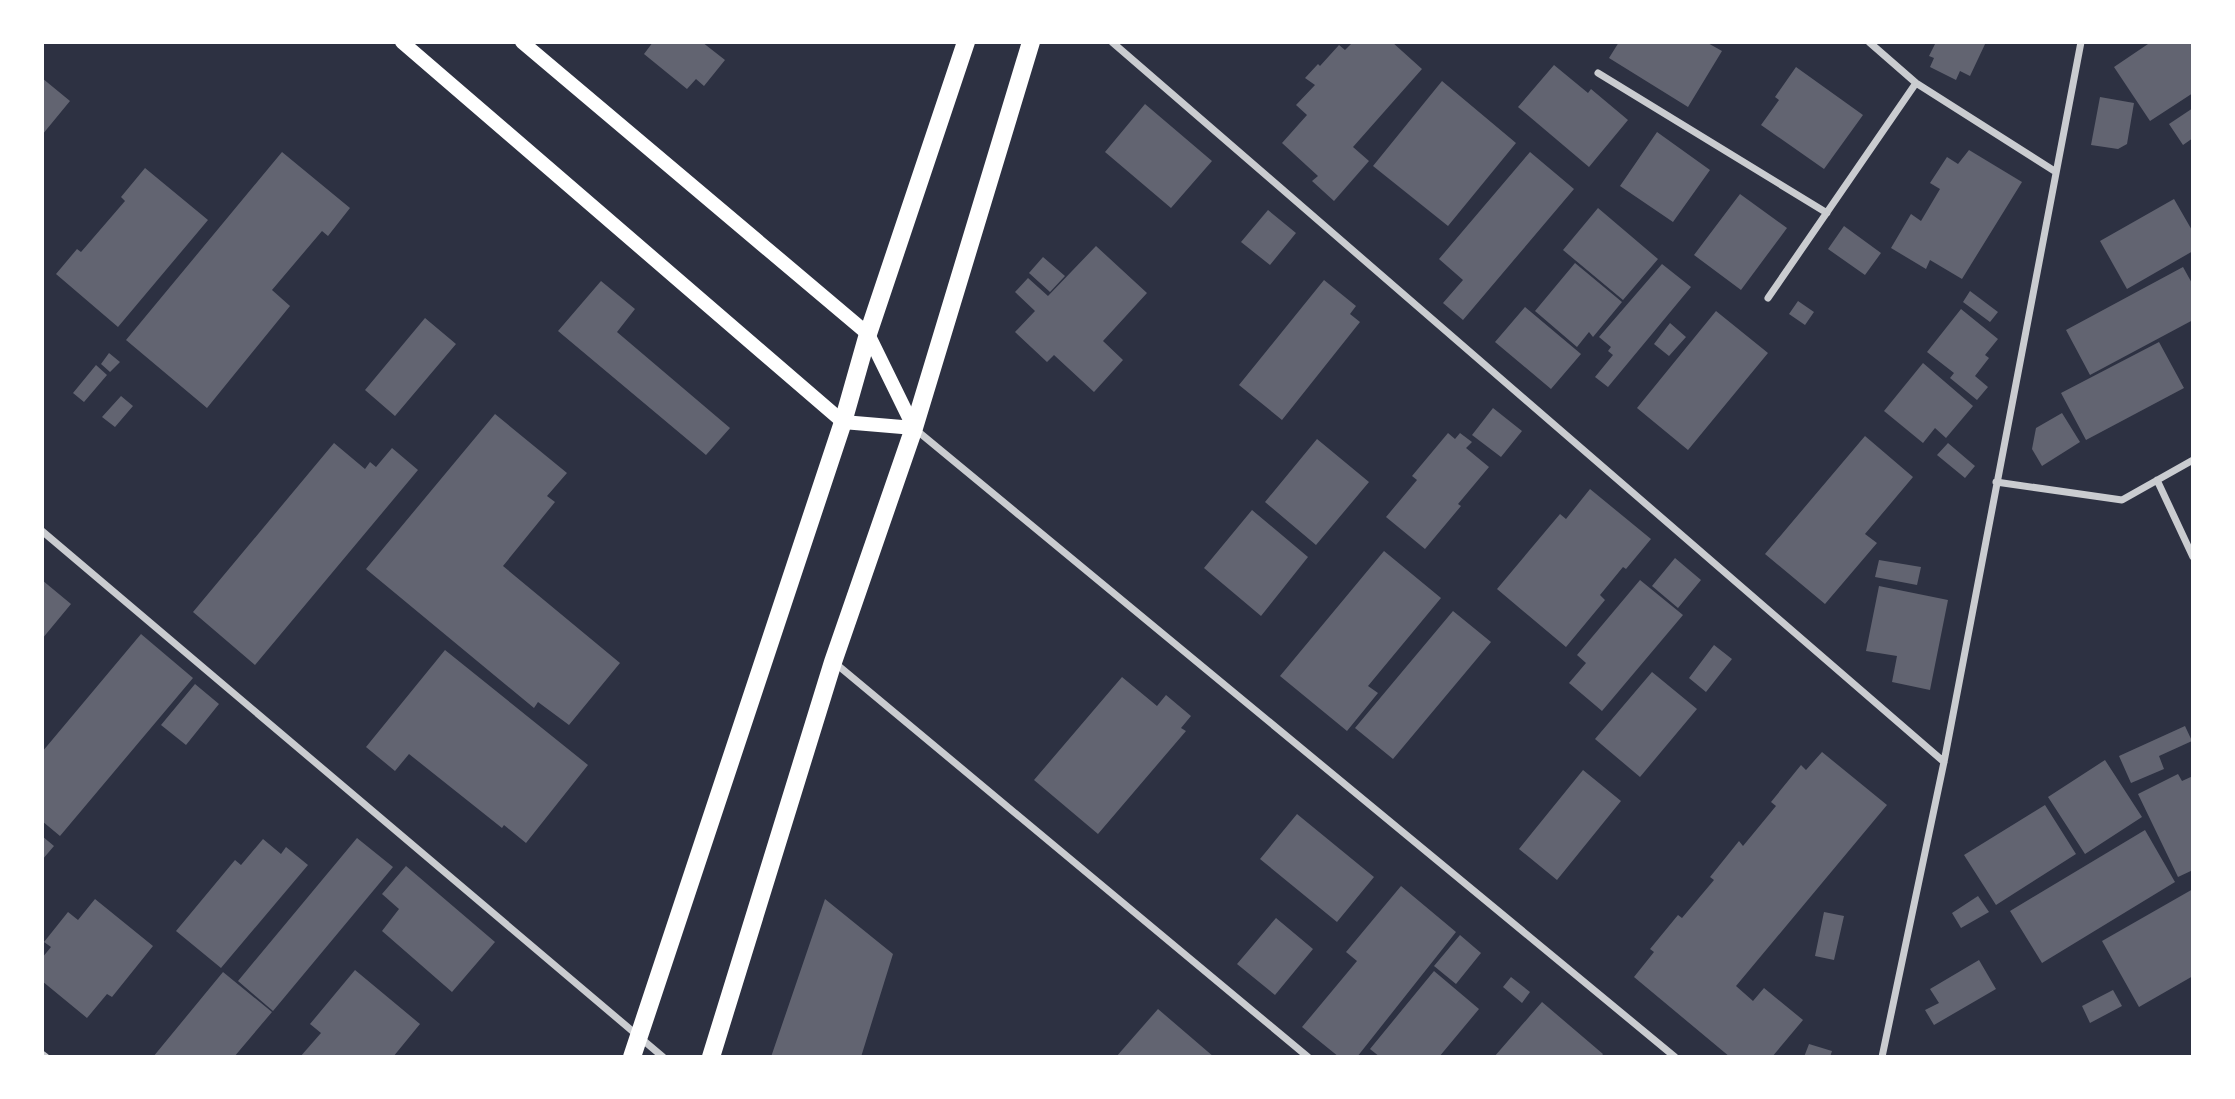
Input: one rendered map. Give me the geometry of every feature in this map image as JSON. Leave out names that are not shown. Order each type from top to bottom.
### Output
[{"type":"main road","points":[[402,42],[843,422],[914,428]]},
{"type":"main road","points":[[522,42],[868,334],[914,428]]},
{"type":"main road","points":[[632,1057],[966,42]]},
{"type":"main road","points":[[711,1057],[833,662],[914,428],[1031,42]]},
{"type":"street","points":[[1112,42],[1944,762]]},
{"type":"street","points":[[1869,42],[1916,83],[2056,172]]},
{"type":"street","points":[[1882,1057],[1944,762],[2081,42]]},
{"type":"street","points":[[1598,73],[1826,213]]},
{"type":"street","points":[[1768,298],[1916,83]]},
{"type":"street","points":[[914,428],[1675,1057]]},
{"type":"street","points":[[1996,482],[2122,500],[2193,460]]},
{"type":"street","points":[[2157,480],[2193,557]]},
{"type":"street","points":[[42,531],[663,1057]]},
{"type":"street","points":[[833,662],[1308,1057]]},
{"type":"building","points":[[653,42],[702,42],[725,60],[704,86],[696,79],[687,89],[644,54]]},
{"type":"building","points":[[1353,42],[1392,42],[1422,69],[1353,147],[1369,161],[1334,201],[1312,181],[1318,176],[1282,143],[1307,115],[1296,105],[1315,85],[1305,78],[1339,45],[1345,50]]},
{"type":"building","points":[[1619,42],[1706,42],[1722,51],[1688,107],[1609,58]]},
{"type":"building","points":[[1936,42],[1986,42],[1970,76],[1960,71],[1956,80],[1930,67],[1934,58],[1929,56]]},
{"type":"building","points":[[2147,42],[2193,42],[2193,93],[2150,121],[2114,67],[2148,44]]},
{"type":"building","points":[[1554,65],[1588,93],[1591,89],[1628,120],[1589,167],[1518,107]]},
{"type":"building","points":[[1796,67],[1863,115],[1824,169],[1761,125],[1779,100],[1775,97]]},
{"type":"building","points":[[42,78],[70,101],[42,135]]},
{"type":"building","points":[[1442,81],[1516,143],[1448,226],[1373,166]]},
{"type":"building","points":[[2100,97],[2134,103],[2127,144],[2118,149],[2091,145]]},
{"type":"building","points":[[1145,104],[1212,161],[1171,208],[1105,152]]},
{"type":"building","points":[[2193,108],[2193,138],[2183,145],[2169,124]]},
{"type":"building","points":[[1657,132],[1710,170],[1673,222],[1620,186]]},
{"type":"building","points":[[1969,150],[2022,182],[1962,279],[1930,260],[1926,269],[1891,248],[1911,214],[1921,221],[1940,189],[1930,183],[1947,157],[1958,164]]},
{"type":"building","points":[[282,152],[350,208],[328,236],[322,231],[272,290],[290,306],[207,408],[126,340]]},
{"type":"building","points":[[1530,152],[1574,189],[1463,320],[1443,303],[1463,280],[1439,259]]},
{"type":"building","points":[[145,168],[208,220],[118,327],[56,274],[77,249],[81,252],[125,201],[121,197]]},
{"type":"building","points":[[1740,194],[1787,228],[1741,290],[1694,255]]},
{"type":"building","points":[[2174,199],[2193,232],[2193,251],[2127,289],[2100,241]]},
{"type":"building","points":[[1598,208],[1658,259],[1623,300],[1563,250]]},
{"type":"building","points":[[1268,210],[1296,233],[1270,265],[1241,242]]},
{"type":"building","points":[[1844,226],[1881,253],[1865,275],[1828,249]]},
{"type":"building","points":[[1096,246],[1147,293],[1103,341],[1123,360],[1094,392],[1054,355],[1047,362],[1015,332],[1035,311],[1015,292],[1028,278],[1048,296]]},
{"type":"building","points":[[1043,257],[1065,276],[1050,292],[1029,273]]},
{"type":"building","points":[[1575,263],[1622,302],[1593,337],[1589,332],[1577,347],[1535,311]]},
{"type":"building","points":[[1662,264],[1691,287],[1608,387],[1595,377],[1613,355],[1608,351],[1611,347],[1599,337]]},
{"type":"building","points":[[2183,267],[2193,285],[2193,320],[2090,375],[2066,330]]},
{"type":"building","points":[[1324,280],[1356,306],[1350,314],[1360,322],[1282,420],[1239,385]]},
{"type":"building","points":[[601,281],[635,309],[617,332],[730,428],[706,455],[558,331]]},
{"type":"building","points":[[1970,291],[1998,312],[1990,322],[1963,302]]},
{"type":"building","points":[[1798,301],[1814,312],[1805,325],[1789,314]]},
{"type":"building","points":[[1525,307],[1581,354],[1551,389],[1495,342]]},
{"type":"building","points":[[1961,309],[1998,339],[1985,355],[1989,358],[1975,376],[1988,387],[1977,400],[1950,378],[1954,373],[1927,352]]},
{"type":"building","points":[[1716,311],[1768,353],[1688,450],[1637,408]]},
{"type":"building","points":[[425,318],[456,344],[395,416],[365,390]]},
{"type":"building","points":[[1670,323],[1686,337],[1669,356],[1654,344]]},
{"type":"building","points":[[2159,342],[2184,388],[2086,440],[2061,393]]},
{"type":"building","points":[[109,353],[120,362],[110,372],[101,364]]},
{"type":"building","points":[[1923,363],[1973,406],[1946,438],[1935,428],[1923,443],[1884,411]]},
{"type":"building","points":[[96,365],[107,375],[84,402],[73,393]]},
{"type":"building","points":[[121,396],[133,406],[115,427],[102,417]]},
{"type":"building","points":[[1493,408],[1522,431],[1501,457],[1472,435]]},
{"type":"building","points":[[2062,413],[2080,442],[2042,466],[2032,449],[2036,428]]},
{"type":"building","points":[[495,414],[567,473],[547,496],[555,502],[503,566],[620,663],[569,725],[538,702],[534,708],[366,569]]},
{"type":"building","points":[[1448,433],[1455,439],[1460,433],[1472,442],[1466,448],[1489,467],[1425,549],[1386,517],[1417,480],[1412,476]]},
{"type":"building","points":[[1865,436],[1913,477],[1865,534],[1877,543],[1825,604],[1765,554]]},
{"type":"building","points":[[1317,439],[1369,482],[1316,545],[1265,502]]},
{"type":"building","points":[[334,443],[365,469],[370,462],[376,467],[392,448],[418,470],[255,665],[193,612]]},
{"type":"building","points":[[1948,443],[1975,466],[1965,478],[1937,455]]},
{"type":"building","points":[[1590,489],[1651,539],[1600,595],[1605,600],[1566,647],[1497,589],[1560,514],[1566,519]]},
{"type":"building","points":[[1252,510],[1308,557],[1261,616],[1204,568]]},
{"type":"building","points":[[1384,551],[1441,598],[1368,686],[1378,693],[1347,731],[1280,676]]},
{"type":"building","points":[[1675,558],[1701,580],[1678,608],[1652,586]]},
{"type":"building","points":[[1879,560],[1921,567],[1917,585],[1875,577]]},
{"type":"building","points":[[42,580],[71,604],[42,639]]},
{"type":"building","points":[[1640,580],[1683,615],[1602,711],[1569,683],[1586,663],[1577,655]]},
{"type":"building","points":[[1879,586],[1948,600],[1930,690],[1892,682],[1897,656],[1866,651]]},
{"type":"building","points":[[1453,611],[1491,642],[1393,759],[1355,728]]},
{"type":"building","points":[[141,634],[193,678],[60,836],[42,821],[42,752]]},
{"type":"building","points":[[1714,645],[1732,659],[1706,692],[1689,678]]},
{"type":"building","points":[[445,650],[588,765],[526,843],[504,825],[502,828],[409,754],[395,771],[366,747]]},
{"type":"building","points":[[1652,672],[1697,709],[1640,777],[1595,739]]},
{"type":"building","points":[[1122,677],[1157,706],[1166,695],[1191,716],[1181,728],[1186,731],[1098,834],[1034,780]]},
{"type":"building","points":[[195,684],[219,704],[186,745],[161,725]]},
{"type":"building","points":[[2185,726],[2192,741],[2159,756],[2164,769],[2131,783],[2119,756]]},
{"type":"building","points":[[1822,752],[1887,805],[1736,986],[1753,1001],[1764,988],[1803,1020],[1772,1057],[1730,1057],[1634,977],[1654,952],[1650,949],[1678,915],[1682,918],[1714,880],[1710,877],[1739,841],[1743,846],[1776,806],[1771,802],[1801,765],[1806,770]]},
{"type":"building","points":[[2105,760],[2142,817],[2085,854],[2048,797]]},
{"type":"building","points":[[1583,770],[1621,801],[1557,880],[1519,849]]},
{"type":"building","points":[[2178,774],[2182,781],[2193,776],[2193,870],[2178,877],[2138,794]]},
{"type":"building","points":[[2045,805],[2076,854],[1996,905],[1964,855]]},
{"type":"building","points":[[1297,814],[1374,877],[1337,922],[1260,859]]},
{"type":"building","points":[[2145,830],[2175,882],[2042,963],[2010,911]]},
{"type":"building","points":[[42,836],[54,846],[42,860]]},
{"type":"building","points":[[357,838],[393,867],[273,1011],[238,981]]},
{"type":"building","points":[[263,839],[281,854],[286,847],[308,865],[221,968],[176,931],[235,860],[241,865]]},
{"type":"building","points":[[406,866],[495,942],[452,992],[382,931],[399,909],[382,894]]},
{"type":"building","points":[[1401,886],[1456,932],[1357,1057],[1339,1057],[1302,1027],[1357,961],[1346,952]]},
{"type":"building","points":[[2193,889],[2193,976],[2139,1007],[2102,941]]},
{"type":"building","points":[[1978,896],[1989,912],[1961,928],[1952,913]]},
{"type":"building","points":[[95,899],[153,946],[112,997],[107,994],[87,1018],[42,981],[42,958],[51,947],[44,942],[68,912],[78,920]]},
{"type":"building","points":[[825,899],[893,954],[861,1057],[771,1057]]},
{"type":"building","points":[[1824,912],[1844,916],[1834,960],[1815,956]]},
{"type":"building","points":[[1276,918],[1313,949],[1275,995],[1237,964]]},
{"type":"building","points":[[1460,935],[1481,953],[1456,984],[1434,966]]},
{"type":"building","points":[[1979,960],[1996,989],[1934,1025],[1925,1010],[1939,1003],[1930,989]]},
{"type":"building","points":[[355,970],[420,1024],[393,1057],[300,1057],[321,1033],[310,1024]]},
{"type":"building","points":[[1434,971],[1479,1009],[1439,1057],[1380,1057],[1370,1049]]},
{"type":"building","points":[[223,972],[272,1012],[234,1057],[153,1057]]},
{"type":"building","points":[[1511,977],[1530,992],[1522,1003],[1503,987]]},
{"type":"building","points":[[2113,990],[2122,1006],[2090,1023],[2082,1006]]},
{"type":"building","points":[[1542,1002],[1603,1054],[1601,1057],[1494,1057]]},
{"type":"building","points":[[1158,1009],[1214,1057],[1116,1057]]},
{"type":"building","points":[[1809,1044],[1832,1051],[1830,1057],[1804,1057]]}]
